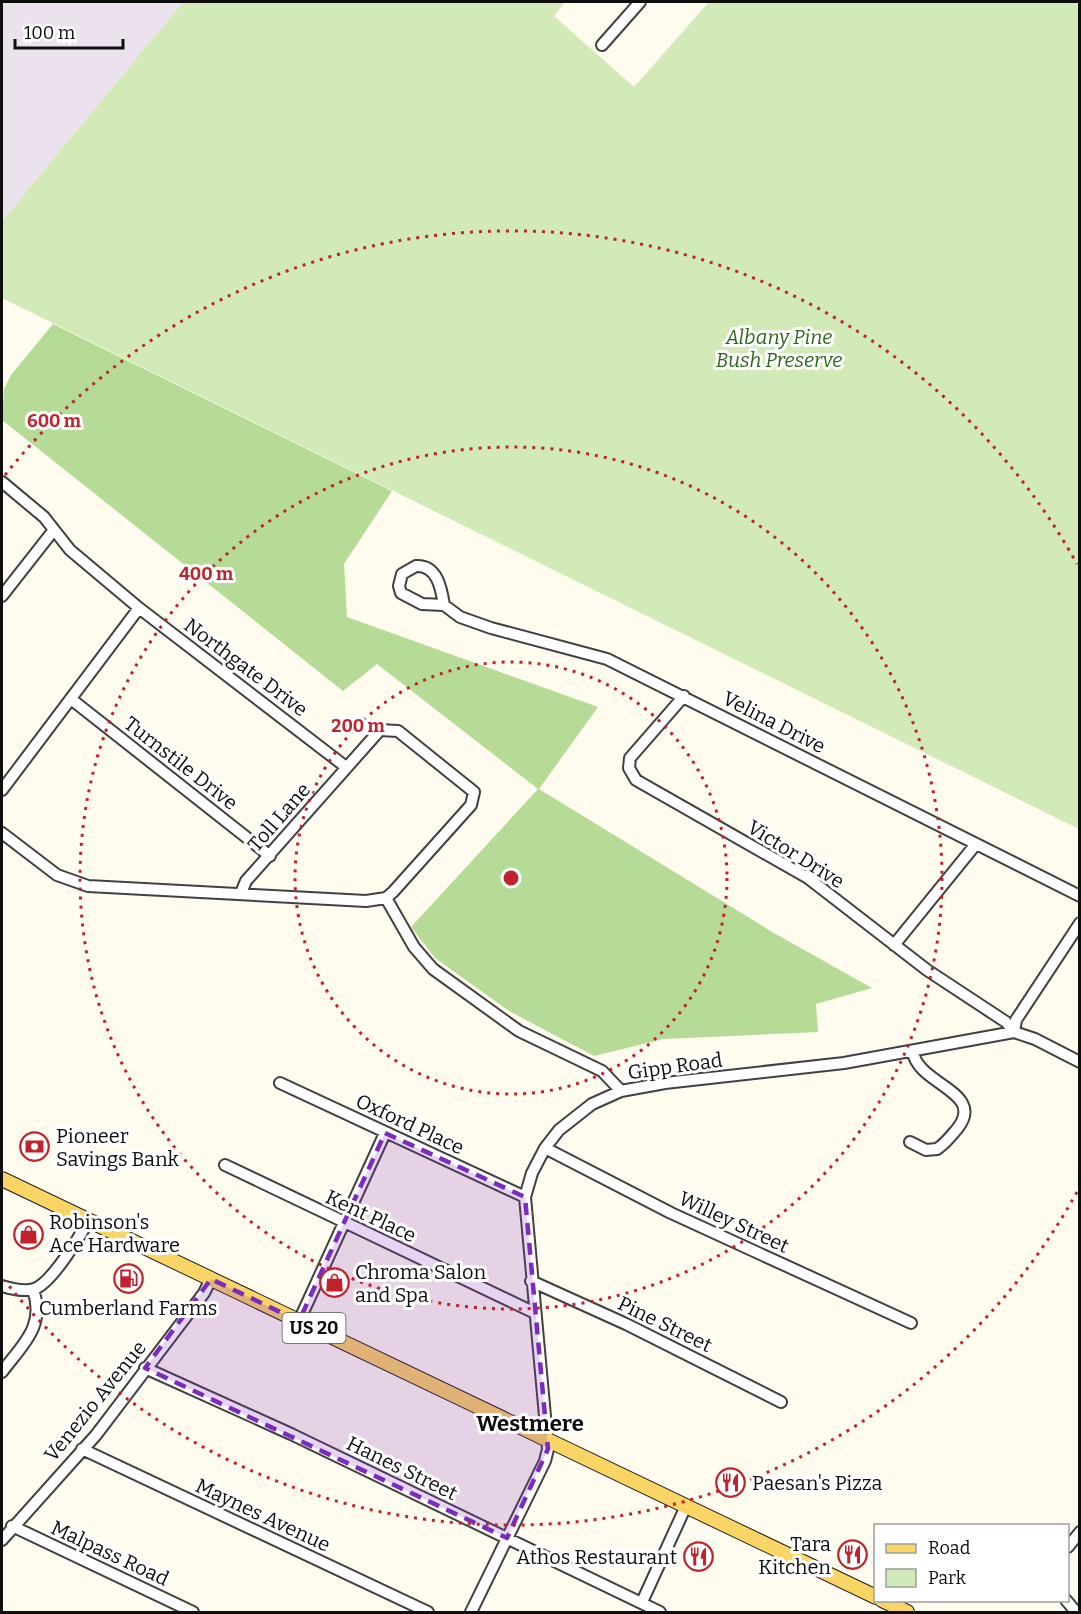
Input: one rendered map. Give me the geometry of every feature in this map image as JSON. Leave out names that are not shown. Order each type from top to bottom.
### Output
[{"type":"main road","name":"US 20","points":[[2,1179],[874,1596]]},
{"type":"main road","points":[[886,1602],[907,1612]]},
{"type":"street","points":[[602,45],[640,2]]},
{"type":"street","name":"Northgate Drive","points":[[2,482],[44,517],[70,550],[140,608],[346,767]]},
{"type":"street","points":[[2,596],[53,531]]},
{"type":"street","name":"Velina Drive","points":[[444,605],[438,580],[430,568],[416,566],[402,574],[399,586],[406,597],[430,606],[444,605],[460,616],[491,628],[607,659],[1080,896]]},
{"type":"street","points":[[2,790],[140,608]]},
{"type":"street","name":"Victor Drive","points":[[684,696],[630,758],[629,768],[632,776],[661,796],[808,878],[894,945],[1006,1022],[1014,1032]]},
{"type":"street","name":"Turnstile Drive","points":[[71,699],[270,856]]},
{"type":"street","points":[[2,833],[57,875],[77,884],[241,892],[359,901],[386,898],[471,805],[474,792],[466,783],[392,729],[375,733],[346,767]]},
{"type":"street","name":"Toll Lane","points":[[241,892],[246,881],[346,767]]},
{"type":"street","points":[[894,945],[976,844]]},
{"type":"street","points":[[386,898],[414,947],[433,969],[519,1031],[602,1071],[621,1091]]},
{"type":"street","points":[[1080,923],[1016,1020],[1014,1032],[1035,1039],[1080,1062]]},
{"type":"street","name":"Gipp Road","points":[[471,1612],[547,1455],[525,1197],[532,1173],[545,1148],[559,1130],[578,1113],[621,1091],[665,1083],[800,1069],[913,1052],[1014,1032]]},
{"type":"street","points":[[910,1142],[926,1150],[937,1149],[963,1121],[966,1113],[962,1101],[917,1065],[913,1052]]},
{"type":"street","name":"Oxford Place","points":[[280,1083],[525,1197]]},
{"type":"street","points":[[299,1321],[386,1133]]},
{"type":"street","name":"Willey Street","points":[[545,1148],[671,1213],[911,1323]]},
{"type":"street","name":"Kent Place","points":[[225,1165],[535,1313]]},
{"type":"street","points":[[2,1286],[33,1290],[47,1281],[88,1220]]},
{"type":"street","name":"Venezio Avenue","points":[[2,1540],[12,1526],[96,1435],[204,1293],[211,1279]]},
{"type":"street","name":"Pine Street","points":[[531,1281],[626,1324],[781,1402]]},
{"type":"street","points":[[2,1372],[34,1328],[38,1305],[33,1290]]},
{"type":"street","name":"Hanes Street","points":[[145,1368],[660,1612]]},
{"type":"street","name":"Maynes Avenue","points":[[82,1449],[428,1612]]},
{"type":"street","points":[[642,1602],[686,1506]]},
{"type":"street","name":"Malpass Road","points":[[12,1526],[193,1612]]},
{"type":"street","points":[[1069,1546],[1080,1532]]},
{"type":"highlighted area","points":[[385,1133],[525,1197],[548,1449],[507,1538],[145,1368],[211,1279],[299,1321]]},
{"type":"shaded area","points":[[2,2],[183,2],[2,221]]},
{"type":"green space","name":"Albany Pine Bush Preserve","points":[[183,2],[565,2],[554,16],[634,87],[709,2],[1079,2],[1079,829],[2,298],[2,221]]},
{"type":"green space","points":[[53,324],[392,491],[344,564],[347,617],[598,707],[539,789],[774,933],[872,988],[816,1004],[818,1032],[664,1039],[594,1056],[509,1011],[435,958],[411,927],[538,789],[377,664],[343,691],[2,420],[4,389],[11,375]]},
{"type":"place","name":"Pioneer Savings Bank","points":[[35,1147]]},
{"type":"place","name":"Robinson's Ace Hardware","points":[[28,1234]]},
{"type":"place","name":"Cumberland Farms","points":[[128,1278]]},
{"type":"place","name":"Chroma Salon and Spa","points":[[334,1283]]},
{"type":"place","name":"Paesan's Pizza","points":[[731,1483]]},
{"type":"place","name":"Tara Kitchen","points":[[852,1555]]},
{"type":"place","name":"Athos Restaurant","points":[[698,1557]]},
{"type":"district","name":"Westmere","points":[[530,1423]]}]
